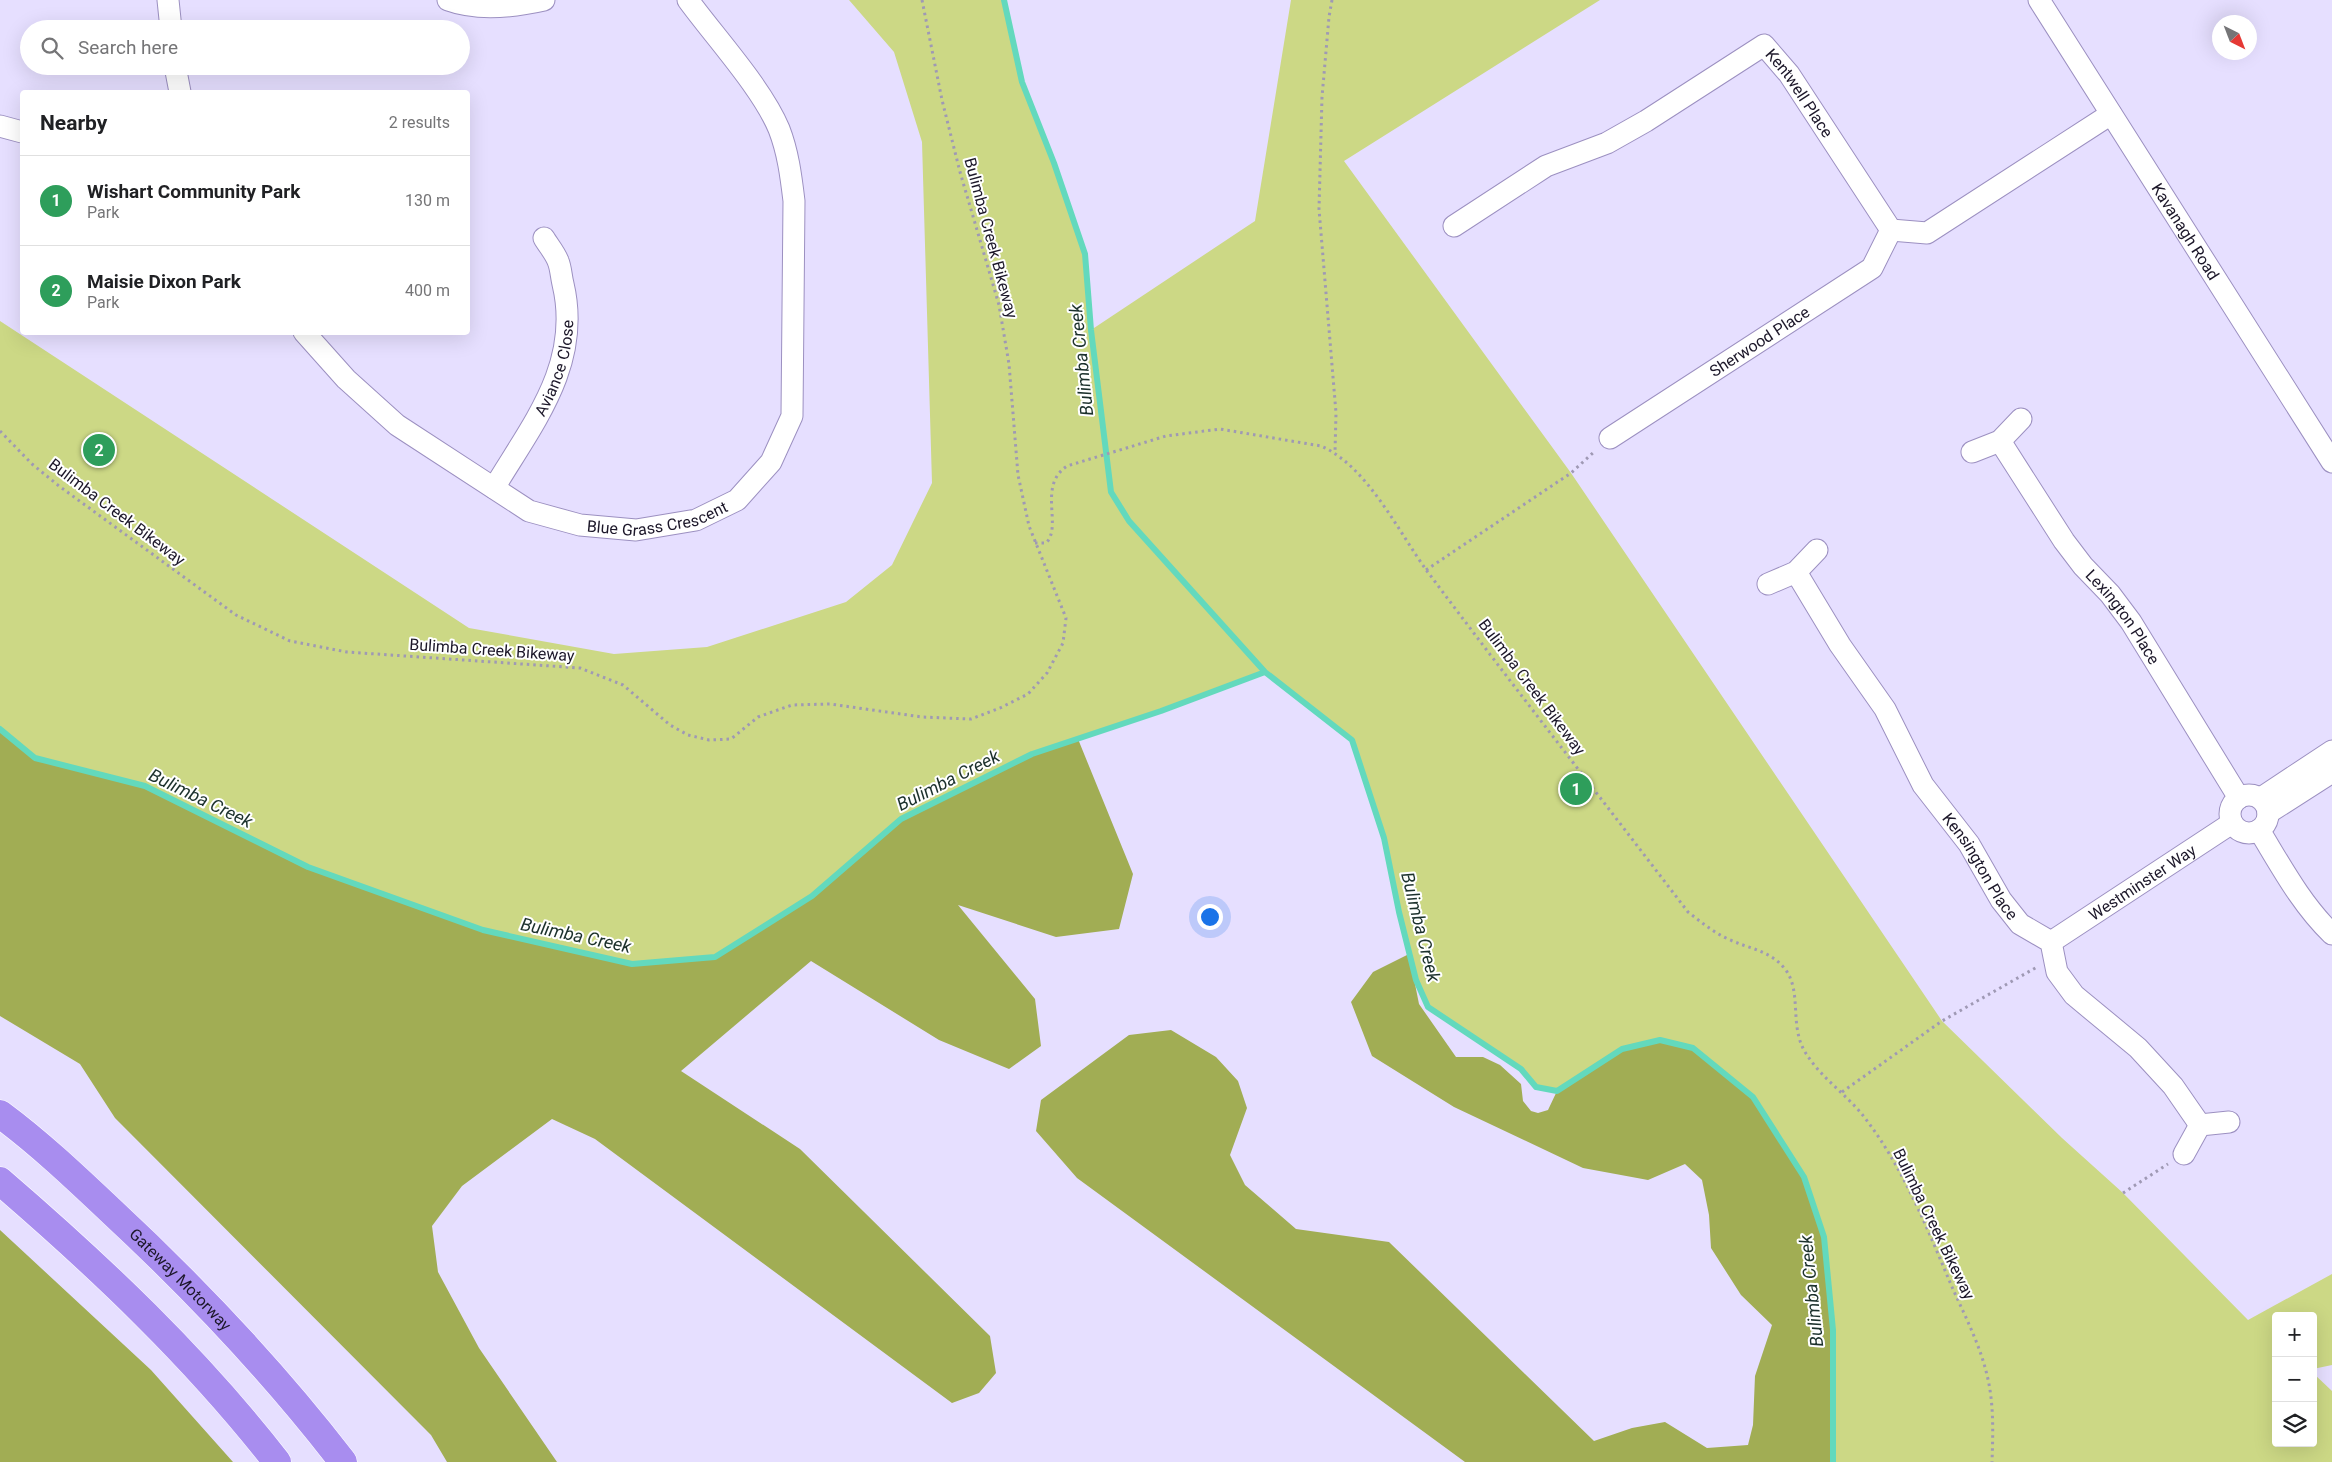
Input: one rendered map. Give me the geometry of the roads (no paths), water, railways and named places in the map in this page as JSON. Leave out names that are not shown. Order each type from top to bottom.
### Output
[{"type":"highway","name":"Gateway Motorway","points":[[0,1114],[80,1182],[150,1247],[281,1385],[343,1462]]},
{"type":"highway","points":[[0,1181],[75,1246],[141,1310],[219,1392],[277,1462]]},
{"type":"street","points":[[168,0],[170,20]]},
{"type":"street","points":[[448,0],[457,4],[490,7],[520,6],[544,0]]},
{"type":"street","name":"Blue Grass Crescent","points":[[307,335],[346,379],[397,425],[529,511],[580,525],[636,530],[696,520],[737,500],[771,462],[792,416],[794,201],[790,167],[778,129],[759,94],[688,0]]},
{"type":"street","name":"Kavanagh Road","points":[[2041,1],[2332,462]]},
{"type":"street","name":"Kentwell Place","points":[[1454,226],[1546,166],[1607,143],[1646,121],[1764,45],[1789,74],[1891,230]]},
{"type":"street","points":[[177,75],[180,90]]},
{"type":"street","points":[[1891,230],[1927,233],[2111,114]]},
{"type":"street","points":[[0,126],[20,131]]},
{"type":"street","name":"Sherwood Place","points":[[1610,438],[1872,268],[1891,230]]},
{"type":"street","name":"Aviance Close","points":[[494,488],[549,398],[562,367],[568,334],[568,303],[558,261],[544,238]]},
{"type":"street","points":[[1972,452],[2000,441],[2021,419]]},
{"type":"street","name":"Lexington Place","points":[[2000,441],[2064,541],[2110,594],[2131,622],[2239,798]]},
{"type":"street","points":[[1768,584],[1796,572],[1817,550]]},
{"type":"street","name":"Kensington Place","points":[[1796,572],[1840,645],[1885,709],[1923,785],[1969,844],[2002,900],[2020,924],[2053,950]]},
{"type":"street","points":[[2332,751],[2263,814],[2244,833],[2232,823],[2229,814],[2232,804],[2239,798],[2250,794],[2263,814],[2295,888],[2317,919],[2332,934]]},
{"type":"street","points":[[2263,814],[2332,772]]},
{"type":"street","name":"Westminster Way","points":[[2053,950],[2232,823]]},
{"type":"street","points":[[2053,950],[2057,972],[2074,995],[2138,1048],[2173,1086],[2200,1125]]},
{"type":"street","points":[[2200,1125],[2229,1122]]},
{"type":"street","points":[[2184,1154],[2200,1125]]},
{"type":"waterway","name":"Bulimba Creek","points":[[1004,0],[1022,82],[1054,163],[1085,254],[1091,330],[1111,492],[1129,521],[1265,672],[1352,740],[1384,838],[1399,912],[1416,980],[1428,1007],[1521,1069],[1536,1087],[1557,1091],[1622,1049],[1660,1040],[1693,1048],[1753,1097],[1804,1177],[1824,1237],[1833,1330],[1833,1462]]},
{"type":"waterway","name":"Bulimba Creek","points":[[0,729],[35,758],[145,786],[308,867],[483,930],[632,964],[715,957],[812,896],[901,819],[1032,754],[1161,711],[1265,672]]},
{"type":"place","name":"Maisie Dixon Park","points":[[99,450]]},
{"type":"place","name":"Wishart Community Park","points":[[1576,789]]}]
